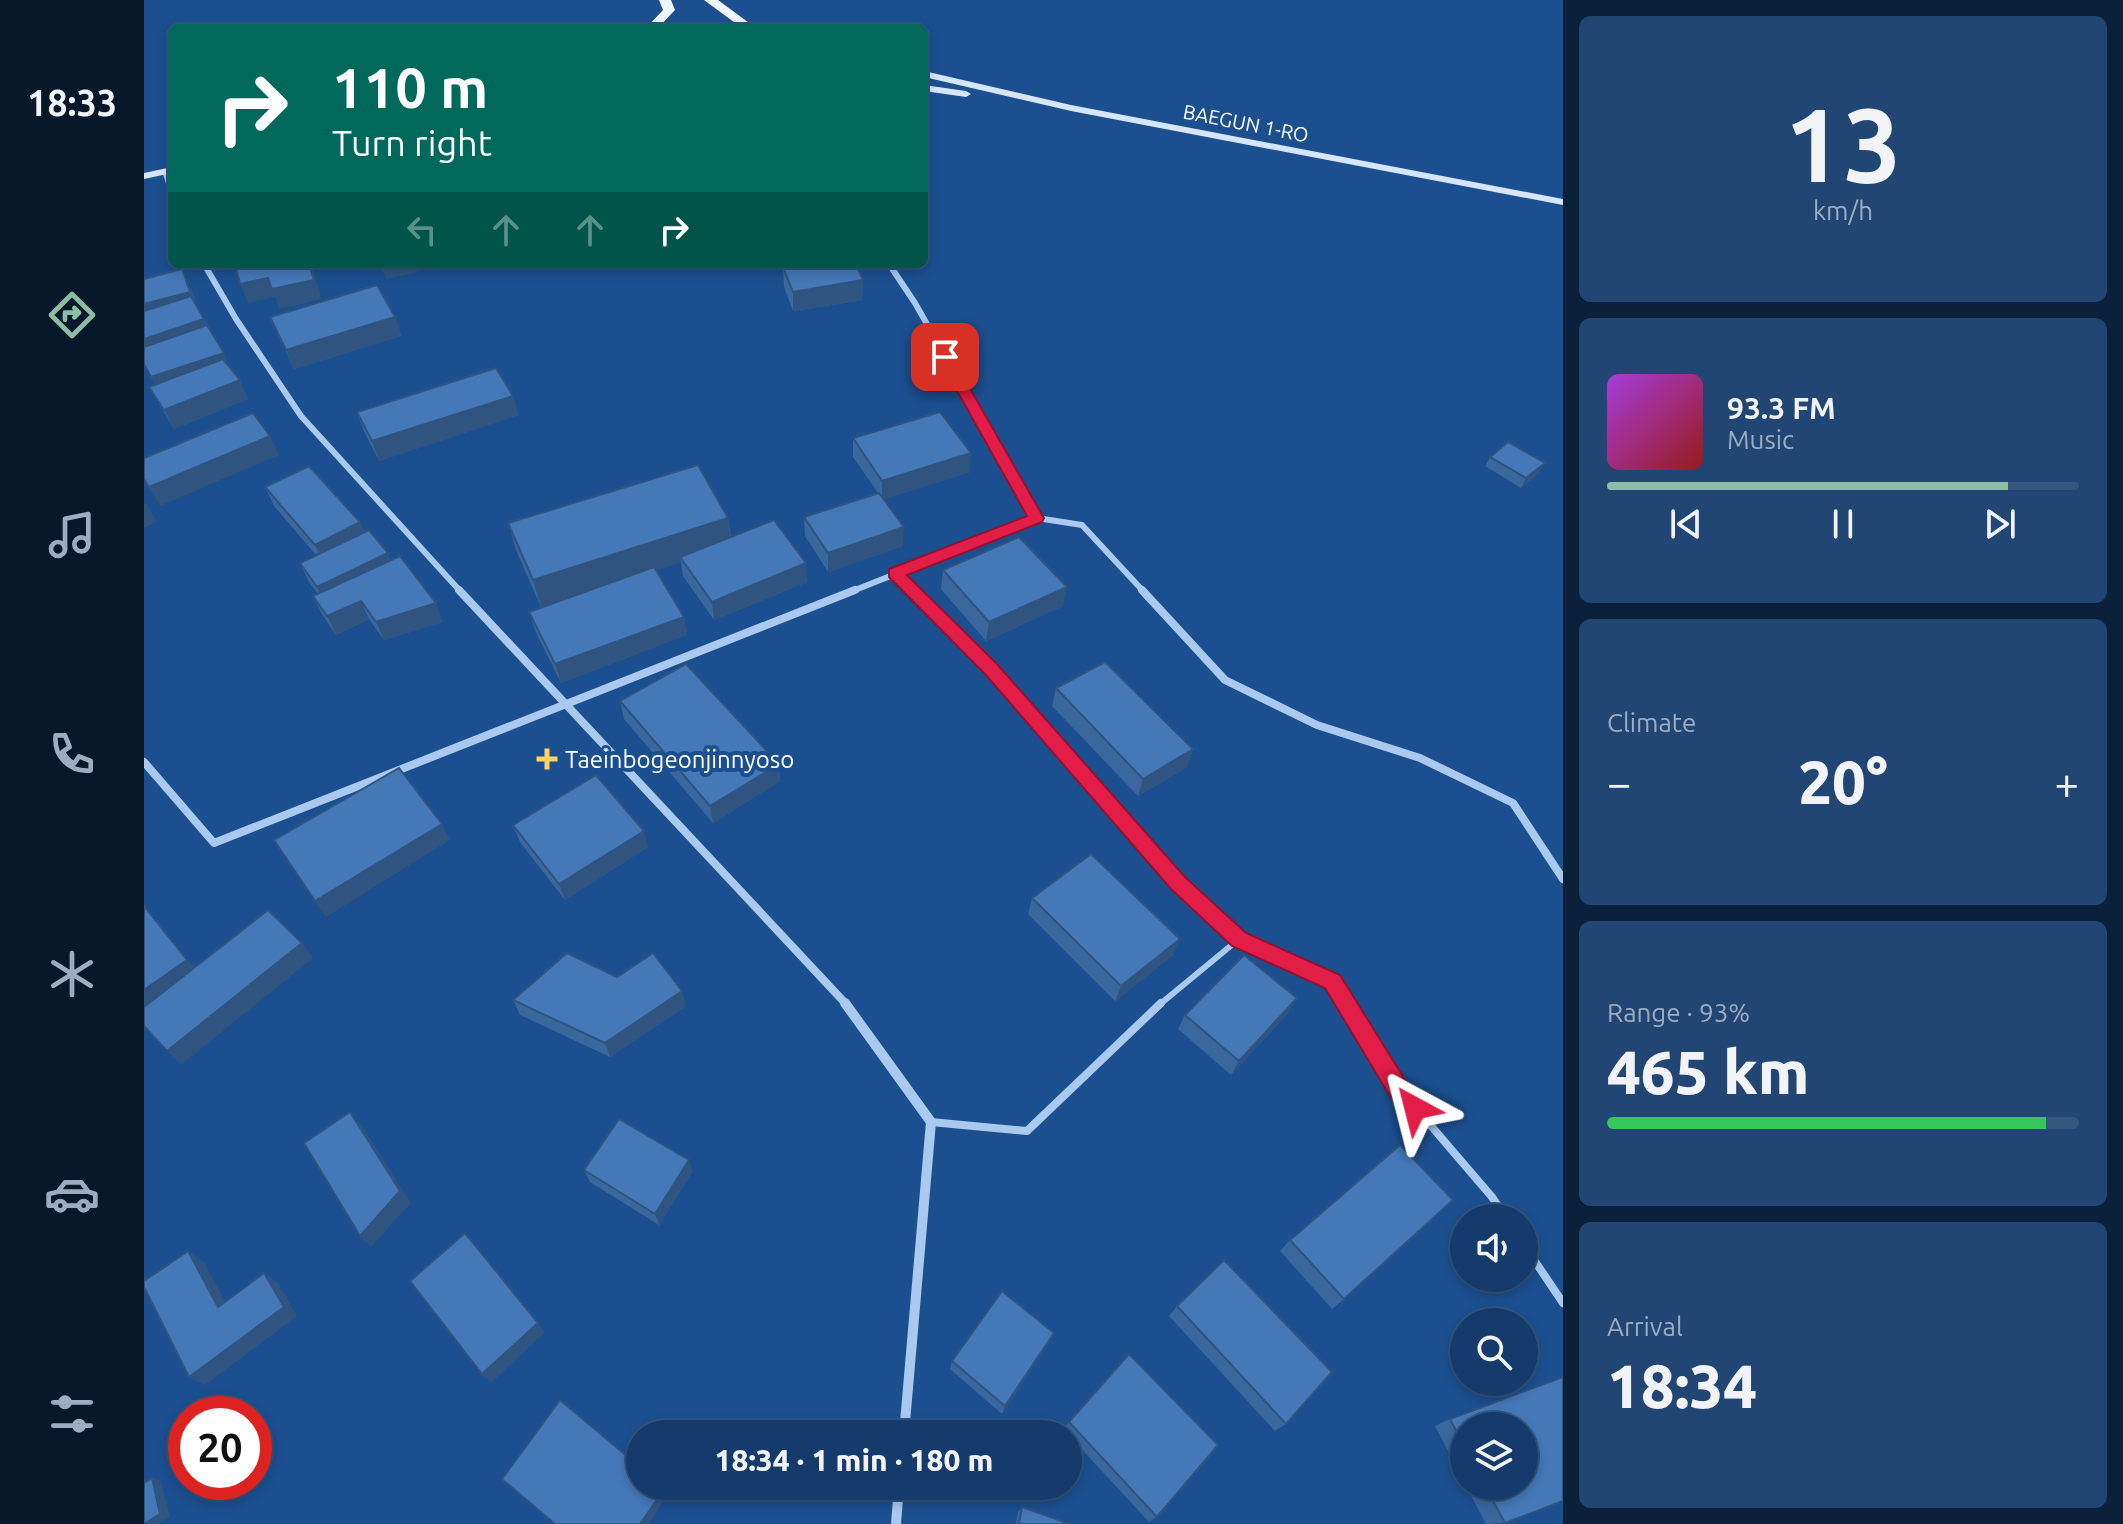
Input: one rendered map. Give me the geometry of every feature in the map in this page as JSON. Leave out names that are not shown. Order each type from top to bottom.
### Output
[{"type":"main road","points":[[656,24],[669,10],[665,0]]},
{"type":"main road","points":[[710,0],[744,24]]},
{"type":"main road","name":"BAEGUN 1-RO","points":[[928,75],[1071,108],[1563,202]]},
{"type":"main road","points":[[928,89],[1071,108]]},
{"type":"main road","points":[[144,176],[168,171]]},
{"type":"street","points":[[206,268],[236,319],[301,416],[848,1006],[931,1122],[905,1420]]},
{"type":"street","points":[[892,268],[915,303],[1037,518]]},
{"type":"street","points":[[144,762],[214,843],[1037,518],[1082,525],[1225,680],[1317,725],[1420,758],[1513,803],[1563,879]]},
{"type":"street","points":[[896,1524],[898,1500]]},
{"type":"lane","points":[[895,573],[991,669],[1178,883],[1239,939],[1332,982],[1396,1085],[1497,1204]]},
{"type":"lane","points":[[931,1122],[1027,1131],[1166,999],[1239,939]]},
{"type":"lane","points":[[1538,1266],[1563,1303]]},
{"type":"building","points":[[236,268],[310,268],[314,280],[272,289],[268,278],[240,284]]},
{"type":"building","points":[[783,268],[858,268],[863,280],[793,292]]},
{"type":"building","points":[[182,269],[190,292],[144,304],[144,279]]},
{"type":"building","points":[[377,285],[395,317],[286,350],[270,317]]},
{"type":"building","points":[[191,296],[204,319],[144,339],[144,311]]},
{"type":"building","points":[[207,325],[224,353],[151,377],[144,364],[144,347]]},
{"type":"building","points":[[223,359],[240,380],[164,410],[149,387]]},
{"type":"building","points":[[496,368],[513,396],[372,441],[357,412]]},
{"type":"building","points":[[940,412],[971,453],[882,481],[853,438]]},
{"type":"building","points":[[253,413],[270,436],[149,487],[144,479],[144,458]]},
{"type":"building","points":[[1508,442],[1545,463],[1526,478],[1490,457]]},
{"type":"building","points":[[698,465],[728,518],[533,580],[508,523]]},
{"type":"building","points":[[309,466],[360,522],[315,545],[265,487]]},
{"type":"building","points":[[879,493],[904,527],[828,553],[804,517]]},
{"type":"building","points":[[774,520],[806,563],[712,602],[680,557]]},
{"type":"building","points":[[369,530],[388,553],[317,587],[300,563]]},
{"type":"building","points":[[1019,537],[1067,587],[989,622],[943,570]]},
{"type":"building","points":[[400,556],[436,603],[376,622],[361,601],[327,616],[313,596]]},
{"type":"building","points":[[654,567],[684,617],[555,664],[529,612]]},
{"type":"building","points":[[1105,662],[1193,749],[1143,779],[1056,688]]},
{"type":"building","points":[[686,664],[779,764],[710,806],[620,701]]},
{"type":"building","points":[[399,768],[442,824],[315,901],[274,840]]},
{"type":"building","points":[[596,775],[644,831],[559,884],[513,825]]},
{"type":"building","points":[[1091,854],[1180,939],[1121,986],[1032,898]]},
{"type":"building","points":[[144,906],[187,960],[144,990]]},
{"type":"building","points":[[268,910],[302,943],[167,1051],[144,1026],[144,1007]]},
{"type":"building","points":[[567,953],[617,977],[653,953],[682,991],[605,1043],[513,1000]]},
{"type":"building","points":[[1244,955],[1297,998],[1239,1061],[1185,1015]]},
{"type":"building","points":[[350,1112],[400,1191],[360,1236],[304,1143]]},
{"type":"building","points":[[619,1119],[689,1160],[655,1214],[584,1170]]},
{"type":"building","points":[[1400,1145],[1453,1200],[1344,1299],[1290,1240]]},
{"type":"building","points":[[465,1233],[538,1323],[482,1374],[410,1281]]},
{"type":"building","points":[[188,1251],[218,1307],[264,1273],[284,1307],[189,1377],[144,1287],[144,1281]]},
{"type":"building","points":[[1224,1260],[1332,1372],[1286,1424],[1177,1306]]},
{"type":"building","points":[[1002,1291],[1054,1333],[1005,1406],[952,1361]]},
{"type":"building","points":[[1129,1354],[1218,1445],[1157,1517],[1082,1436],[1082,1420],[1071,1420]]},
{"type":"building","points":[[1563,1377],[1563,1501],[1505,1523],[1493,1500],[1538,1500],[1538,1412],[1469,1412],[1512,1396],[1538,1396],[1538,1386]]},
{"type":"building","points":[[560,1400],[626,1455],[626,1500],[657,1500],[640,1524],[555,1524],[502,1479]]},
{"type":"building","points":[[152,1478],[160,1514],[144,1524],[144,1483]]},
{"type":"building","points":[[1022,1507],[1070,1524],[1019,1524]]},
{"type":"place","name":"Taeinbogeonjinnyoso","points":[[547,759]]},
{"type":"route","points":[[945,357],[1037,518],[895,573],[991,669],[1178,883],[1239,939],[1332,982],[1396,1085],[1415,1108]]}]
